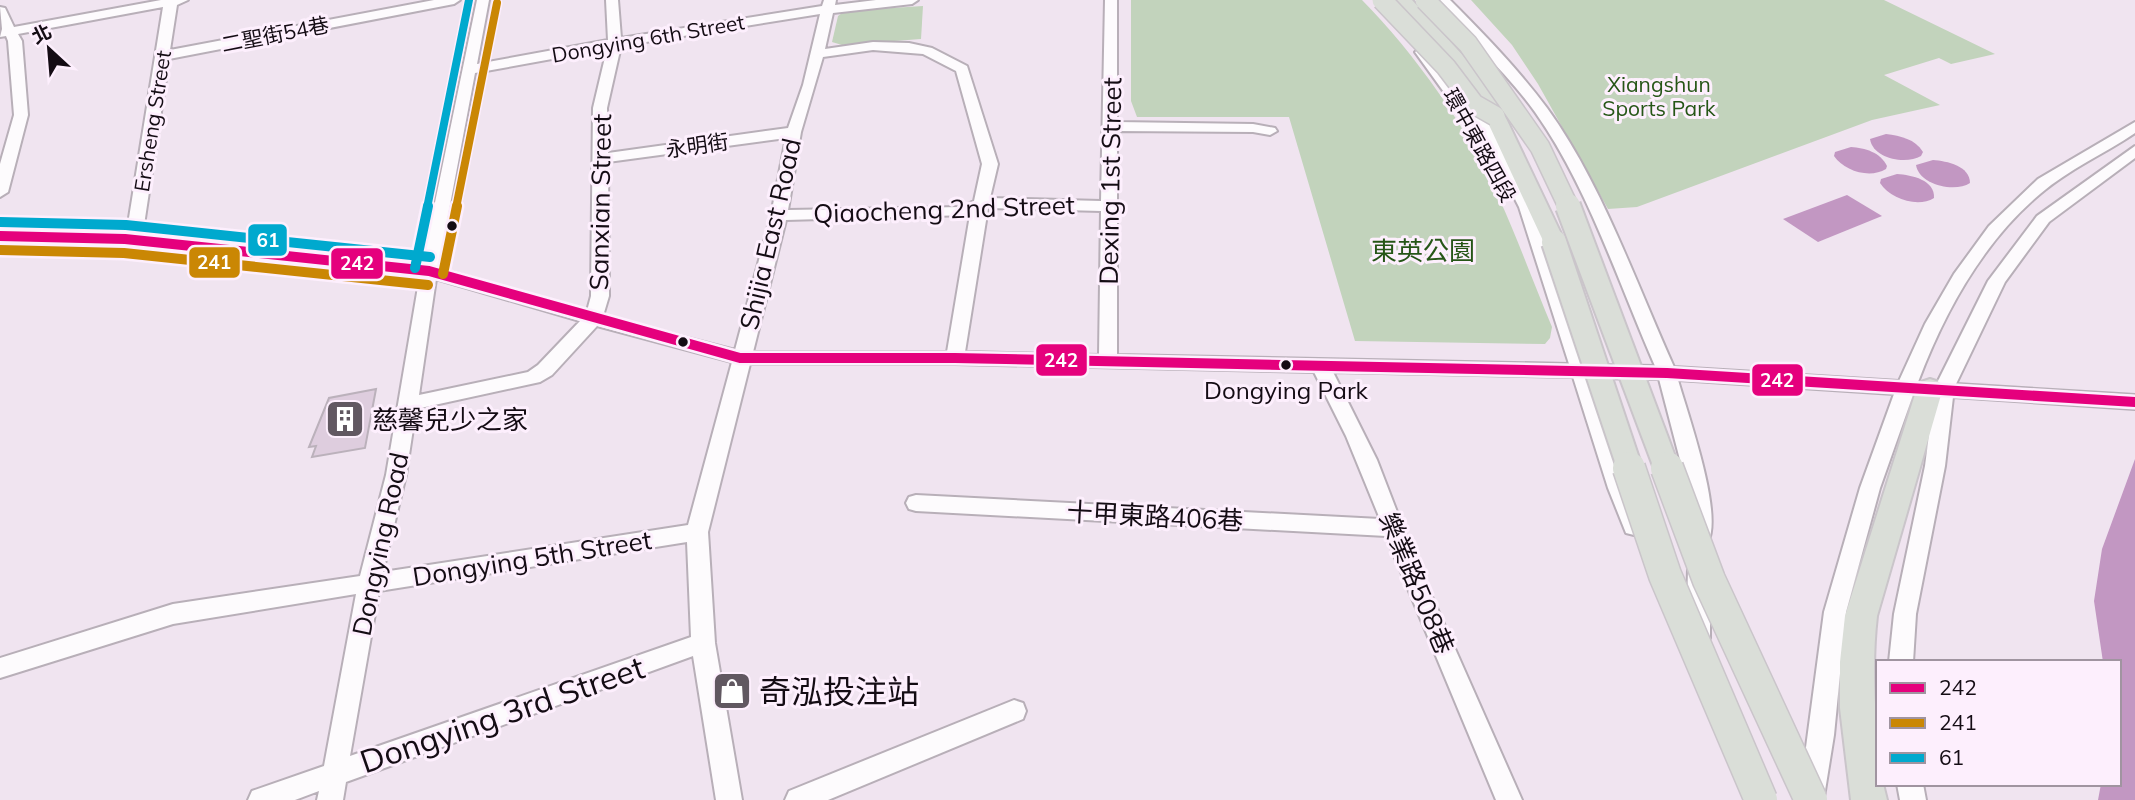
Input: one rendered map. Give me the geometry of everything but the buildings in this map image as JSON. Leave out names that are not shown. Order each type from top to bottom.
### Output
[{"type":"highway","points":[[1382,0],[1446,67],[1474,104],[1495,116]]},
{"type":"highway","points":[[1402,0],[1461,65],[1495,116],[1554,242],[1665,575],[1761,800]]},
{"type":"highway","points":[[1425,0],[1468,44],[1546,159],[1570,209],[1709,580],[1811,800]]},
{"type":"highway","points":[[1869,800],[1858,744],[1855,700],[1856,653],[1861,616],[1927,388]]},
{"type":"street","name":"二聖街54巷","points":[[162,56],[454,0]]},
{"type":"street","name":"Dongying Road","points":[[330,800],[369,585],[396,475],[429,271],[483,0]]},
{"type":"street","name":"Sanxian Street","points":[[408,404],[533,377],[545,370],[593,319],[600,296],[600,108],[615,43],[612,0]]},
{"type":"street","name":"Dongying 6th Street","points":[[468,70],[829,4],[912,0]]},
{"type":"street","name":"Dexing 1st Street","points":[[1108,362],[1111,0]]},
{"type":"street","name":"環中東路四段","points":[[1374,0],[1417,45],[1466,112],[1545,268]]},
{"type":"street","points":[[1395,0],[1415,20],[1496,146],[1527,207],[1618,488],[1697,688],[1746,800]]},
{"type":"street","points":[[1443,0],[1483,41],[1541,110],[1581,176],[1667,373],[1701,502],[1697,688]]},
{"type":"street","points":[[6,33],[175,1]]},
{"type":"street","name":"Ersheng Street","points":[[125,239],[136,225],[162,56],[175,1]]},
{"type":"street","name":"Shijia East Road","points":[[729,800],[703,643],[697,532],[779,215],[794,132],[810,85],[829,4]]},
{"type":"street","points":[[0,11],[6,33],[15,41],[21,115],[0,192]]},
{"type":"street","points":[[816,54],[906,44],[926,50],[962,69],[990,164],[955,358]]},
{"type":"street","points":[[1110,126],[1253,128],[1270,131]]},
{"type":"street","points":[[1901,660],[1905,614],[1935,466],[1927,388],[1965,271],[2002,223],[2032,192],[2135,126]]},
{"type":"street","name":"永明街","points":[[601,158],[794,132]]},
{"type":"street","points":[[1811,800],[1822,735],[1837,602],[1883,444],[1927,388],[1997,281],[2043,219],[2135,151]]},
{"type":"street","name":"Qiaocheng 2nd Street","points":[[779,215],[964,212],[982,203],[1108,206]]},
{"type":"street","points":[[0,236],[125,239],[429,271],[740,358],[955,358],[1321,368],[1667,373],[2135,402]]},
{"type":"street","name":"樂業路508巷","points":[[1321,368],[1335,393],[1394,528],[1403,556],[1509,800]]},
{"type":"street","name":"十甲東路406巷","points":[[916,503],[1394,528]]},
{"type":"street","name":"Dongying 5th Street","points":[[0,668],[173,614],[697,532]]},
{"type":"street","name":"Dongying 3rd Street","points":[[261,800],[703,643]]},
{"type":"street","points":[[798,800],[1014,711]]},
{"type":"green space","name":"東英公園","points":[[1131,0],[1362,0],[1420,67],[1473,146],[1499,198],[1552,327],[1550,338],[1545,344],[1355,341],[1289,117],[1137,117],[1131,101]]},
{"type":"green space","name":"Xiangshun Sports Park","points":[[1471,0],[1884,0],[1995,54],[1951,64],[1939,58],[1884,75],[1940,105],[1872,120],[1637,207],[1608,209],[1538,84],[1512,45]]},
{"type":"green space","points":[[923,6],[921,39],[842,45],[832,42],[838,16],[845,11]]},
{"type":"shaded area","points":[[1886,134],[1912,141],[1923,152],[1921,156],[1899,160],[1884,156],[1872,146],[1870,139]]},
{"type":"shaded area","points":[[1851,147],[1876,154],[1884,161],[1886,169],[1865,173],[1844,166],[1834,156],[1835,152]]},
{"type":"shaded area","points":[[1933,160],[1951,163],[1962,169],[1969,177],[1970,183],[1947,187],[1930,182],[1919,172],[1916,165]]},
{"type":"shaded area","points":[[1897,174],[1916,177],[1927,183],[1934,198],[1913,202],[1890,194],[1880,183],[1881,179]]},
{"type":"shaded area","points":[[1847,195],[1882,216],[1818,242],[1783,219]]},
{"type":"shaded area","points":[[2135,459],[2135,800],[2098,800],[2101,786],[2121,786],[2121,660],[2103,660],[2094,601],[2102,549]]},
{"type":"transit line","name":"61","points":[[415,268],[469,0]]},
{"type":"transit line","name":"241","points":[[443,274],[497,3]]},
{"type":"transit line","name":"61","points":[[0,222],[126,225],[430,257]]},
{"type":"transit line","name":"242","points":[[0,236],[125,239],[429,271],[740,358],[955,358],[1667,373],[2135,402]]},
{"type":"transit line","name":"241","points":[[0,250],[124,253],[428,285]]},
{"type":"place","name":"Dongying Park","points":[[1286,365]]},
{"type":"place","name":"慈馨兒少之家","points":[[345,419]]},
{"type":"place","name":"奇泓投注站","points":[[732,691]]}]
